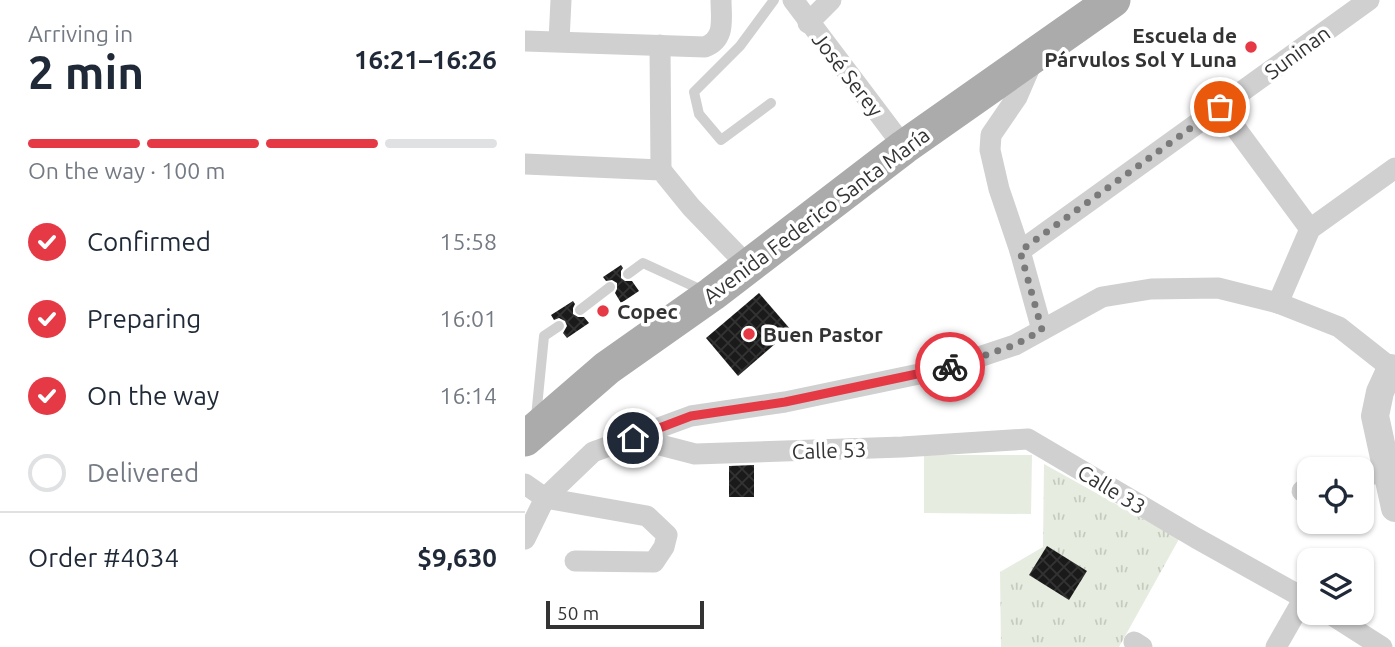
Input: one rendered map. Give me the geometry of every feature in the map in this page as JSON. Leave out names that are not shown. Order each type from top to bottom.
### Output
[{"type":"main road","name":"Avenida Federico Santa María","points":[[530,433],[607,368],[749,267],[904,146],[1113,0]]},
{"type":"street","points":[[559,41],[561,0]]},
{"type":"street","points":[[525,41],[692,48],[714,43],[722,32],[721,0]]},
{"type":"street","name":"José Serey","points":[[793,0],[904,146]]},
{"type":"street","points":[[809,23],[831,0]]},
{"type":"street","name":"Suninan","points":[[1020,251],[1369,0]]},
{"type":"street","points":[[660,45],[661,170],[691,207],[749,267]]},
{"type":"street","points":[[1035,57],[1017,97],[991,135],[991,150],[999,190],[1020,251],[1042,330]]},
{"type":"street","points":[[1220,107],[1310,229]]},
{"type":"street","points":[[525,164],[661,170]]},
{"type":"street","points":[[1278,303],[1310,229],[1395,168]]},
{"type":"street","points":[[525,539],[545,498],[593,452],[691,416],[785,402],[943,369],[1015,345],[1102,297],[1151,289],[1217,288],[1278,303],[1339,327],[1393,368],[1380,392],[1375,416],[1374,474],[1395,508]]},
{"type":"street","name":"Calle 53","points":[[633,438],[695,454],[902,447],[1028,439]]},
{"type":"street","name":"Calle 33","points":[[1028,439],[1297,594]]},
{"type":"street","points":[[525,484],[545,498],[647,516],[667,535],[664,547],[654,562],[575,561]]},
{"type":"street","points":[[1276,647],[1297,613]]},
{"type":"street","points":[[1347,625],[1382,647]]},
{"type":"lane","points":[[771,103],[721,140],[699,114],[694,92],[740,46],[774,0]]},
{"type":"lane","points":[[628,274],[643,263],[712,294]]},
{"type":"lane","points":[[580,310],[610,287]]},
{"type":"lane","points":[[530,433],[544,336],[558,326]]},
{"type":"green space","points":[[924,455],[1032,455],[1031,514],[924,513]]},
{"type":"green space","points":[[1044,464],[1179,539],[1119,647],[1001,647],[1000,572],[1043,547]]},
{"type":"building","points":[[621,265],[621,278],[632,281],[639,291],[621,303],[615,293],[617,283],[606,281],[603,277]]},
{"type":"building","name":"Buen Pastor","points":[[759,293],[791,330],[738,376],[706,338]]},
{"type":"building","points":[[573,301],[573,314],[584,317],[589,323],[567,338],[563,333],[567,326],[565,321],[559,318],[554,320],[551,315]]},
{"type":"building","points":[[754,465],[754,497],[729,497],[729,466]]},
{"type":"building","points":[[1047,546],[1087,571],[1069,600],[1029,575]]},
{"type":"way so far","points":[[950,367],[1015,345],[1042,330],[1020,251],[1220,107]]},
{"type":"place","name":"Escuela de Párvulos Sol Y Luna","points":[[1251,47]]},
{"type":"place","name":"Copec","points":[[603,311]]},
{"type":"place","name":"Buen Pastor","points":[[749,334]]},
{"type":"route","points":[[633,438],[691,416],[785,402],[950,367]]}]
